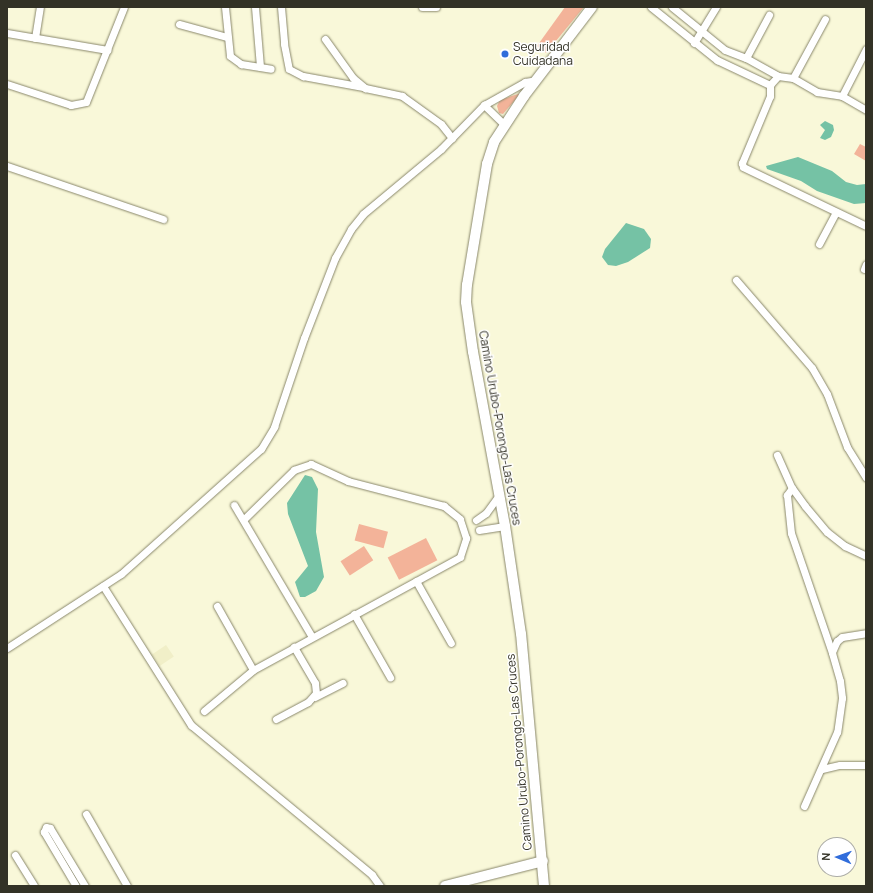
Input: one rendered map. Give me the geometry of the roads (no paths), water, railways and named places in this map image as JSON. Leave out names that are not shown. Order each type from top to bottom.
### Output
[{"type":"main road","name":"Camino Urubo-Porongo-Las Cruces","points":[[544,886],[543,861],[521,634],[505,526],[466,302],[467,285],[487,164],[494,142],[504,124],[592,7]]},
{"type":"main road","points":[[445,886],[543,861]]},
{"type":"street","points":[[34,38],[40,7]]},
{"type":"street","points":[[7,84],[79,105],[86,102],[124,7]]},
{"type":"street","points":[[225,7],[230,56],[234,61],[271,69]]},
{"type":"street","points":[[255,7],[260,67]]},
{"type":"street","points":[[281,7],[285,51],[289,69],[303,76],[402,96],[441,124],[452,138]]},
{"type":"street","points":[[422,7],[436,7]]},
{"type":"street","points":[[651,7],[717,60],[770,85]]},
{"type":"street","points":[[672,7],[701,33],[725,50],[746,58],[778,76],[793,78],[817,92],[842,96],[866,110]]},
{"type":"street","points":[[694,43],[716,7]]},
{"type":"street","points":[[746,58],[769,15]]},
{"type":"street","points":[[793,78],[825,19]]},
{"type":"street","points":[[179,24],[227,37]]},
{"type":"street","points":[[7,33],[108,50]]},
{"type":"street","points":[[325,39],[353,78],[365,88]]},
{"type":"street","points":[[842,96],[866,49]]},
{"type":"street","points":[[778,76],[770,85],[770,96],[742,163],[743,167],[866,226]]},
{"type":"street","points":[[7,648],[121,574],[261,449],[274,427],[304,338],[342,243],[363,214],[418,170],[484,105],[525,82],[536,80]]},
{"type":"street","points":[[484,105],[504,124]]},
{"type":"street","points":[[7,166],[163,219]]},
{"type":"street","points":[[819,244],[836,212]]},
{"type":"street","points":[[736,280],[812,368],[827,394],[847,447],[866,478]]},
{"type":"street","points":[[777,454],[792,488],[828,532],[845,546],[866,556]]},
{"type":"street","points":[[204,711],[253,670],[460,557],[464,548],[466,534],[462,523],[453,512],[444,506],[348,481],[311,464],[294,470],[243,520]]},
{"type":"street","points":[[792,488],[787,495],[792,533],[840,681],[841,714],[838,732],[804,806]]},
{"type":"street","points":[[462,523],[474,521],[486,513],[499,495]]},
{"type":"street","points":[[234,505],[312,637]]},
{"type":"street","points":[[466,534],[478,530],[505,526]]},
{"type":"street","points":[[416,581],[451,644]]},
{"type":"street","points":[[103,586],[191,725],[372,875],[380,886]]},
{"type":"street","points":[[217,606],[253,670]]},
{"type":"street","points":[[354,614],[390,677]]},
{"type":"street","points":[[832,653],[837,641],[842,637],[866,633]]},
{"type":"street","points":[[294,647],[317,688],[324,693]]},
{"type":"street","points":[[276,718],[343,683]]},
{"type":"street","points":[[315,697],[317,688]]},
{"type":"street","points":[[822,769],[840,764],[866,765]]},
{"type":"street","points":[[86,814],[127,886]]},
{"type":"street","points":[[76,886],[44,832],[46,827],[50,828],[85,886]]},
{"type":"street","points":[[16,855],[34,886]]},
{"type":"place","name":"Seguridad Cuidadana","points":[[505,54]]}]
